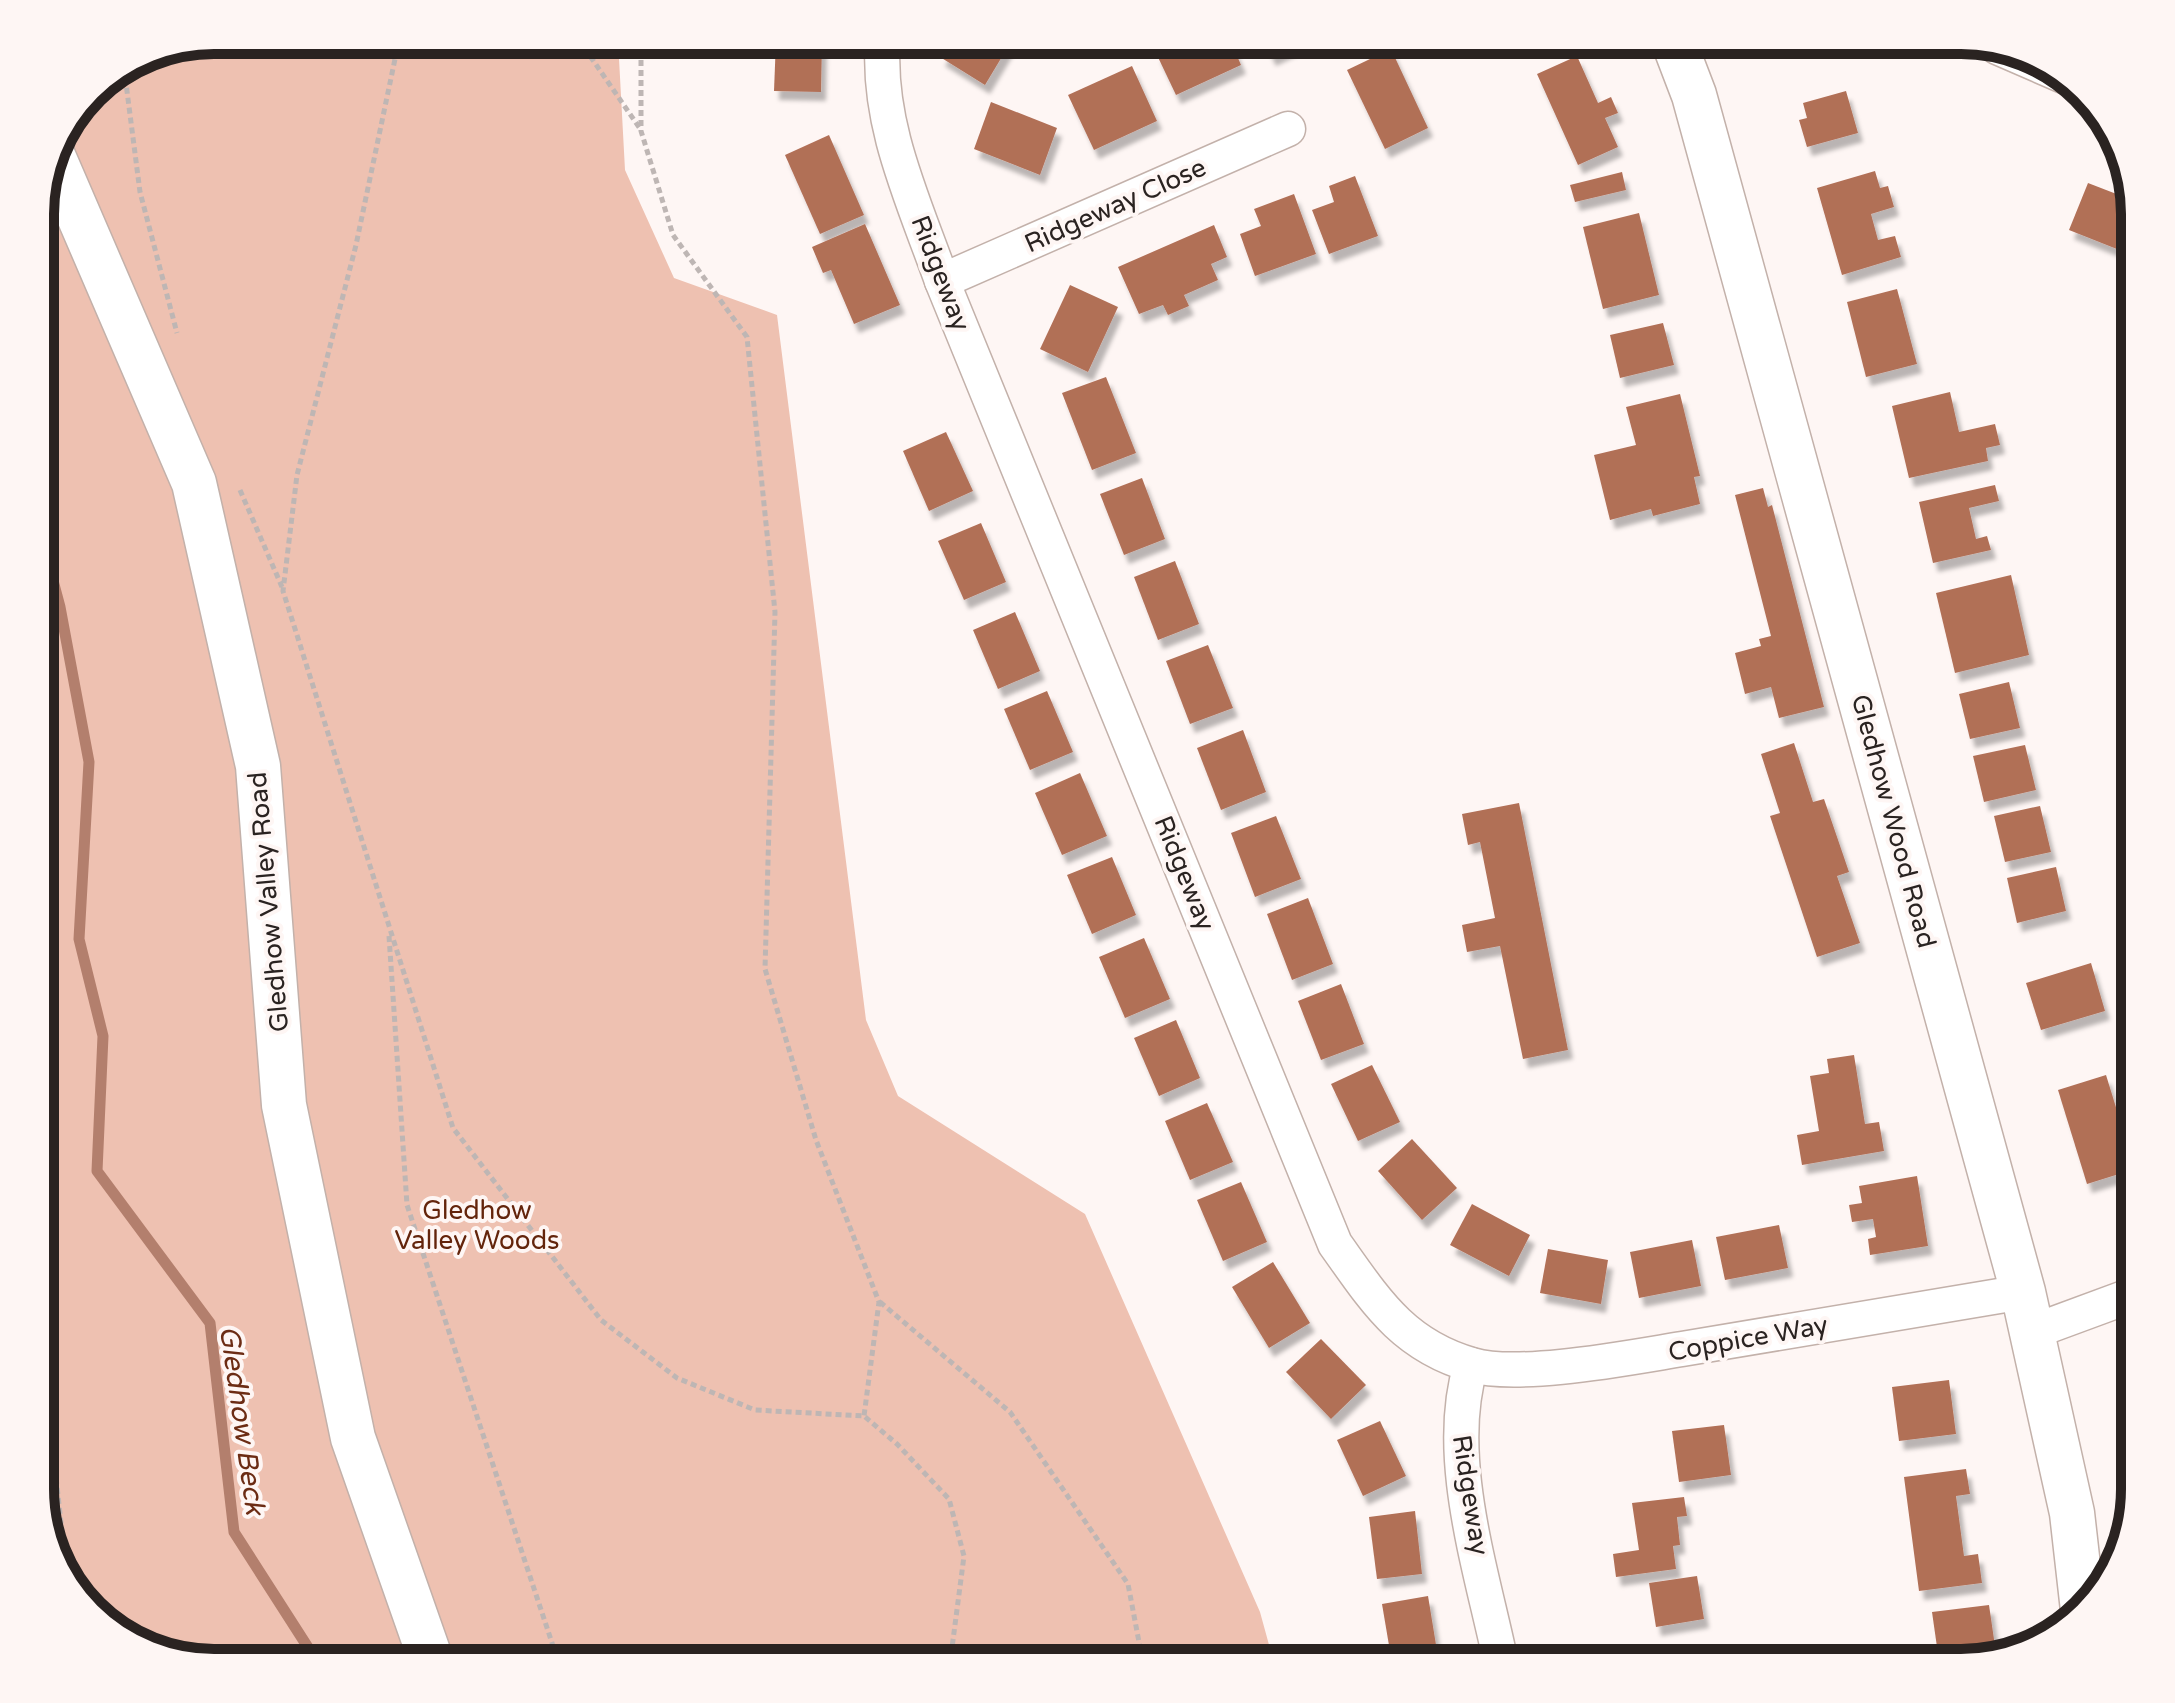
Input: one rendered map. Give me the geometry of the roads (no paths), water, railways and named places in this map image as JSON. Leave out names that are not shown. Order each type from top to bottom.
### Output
[{"type":"street","name":"Ridgeway","points":[[882,54],[880,72],[891,135],[942,281],[1335,1244],[1386,1316],[1424,1343],[1471,1365],[1460,1412],[1460,1460],[1498,1649]]},
{"type":"street","name":"Gledhow Wood Road","points":[[1678,54],[1694,95],[2028,1312],[2072,1513],[2081,1595]]},
{"type":"street","name":"Ridgeway Close","points":[[942,281],[1288,129]]},
{"type":"street","name":"Gledhow Valley Road","points":[[59,171],[194,483],[258,766],[287,1120],[353,1438],[427,1649]]},
{"type":"street","name":"Coppice Way","points":[[1471,1365],[1499,1370],[1612,1360],[2028,1312],[2121,1296]]},
{"type":"waterway","name":"Gledhow Beck","points":[[54,584],[89,762],[79,939],[103,1036],[97,1171],[210,1323],[234,1532],[309,1649]]},
{"type":"park label","name":"Gledhow Valley Woods","points":[[477,1225]]}]
